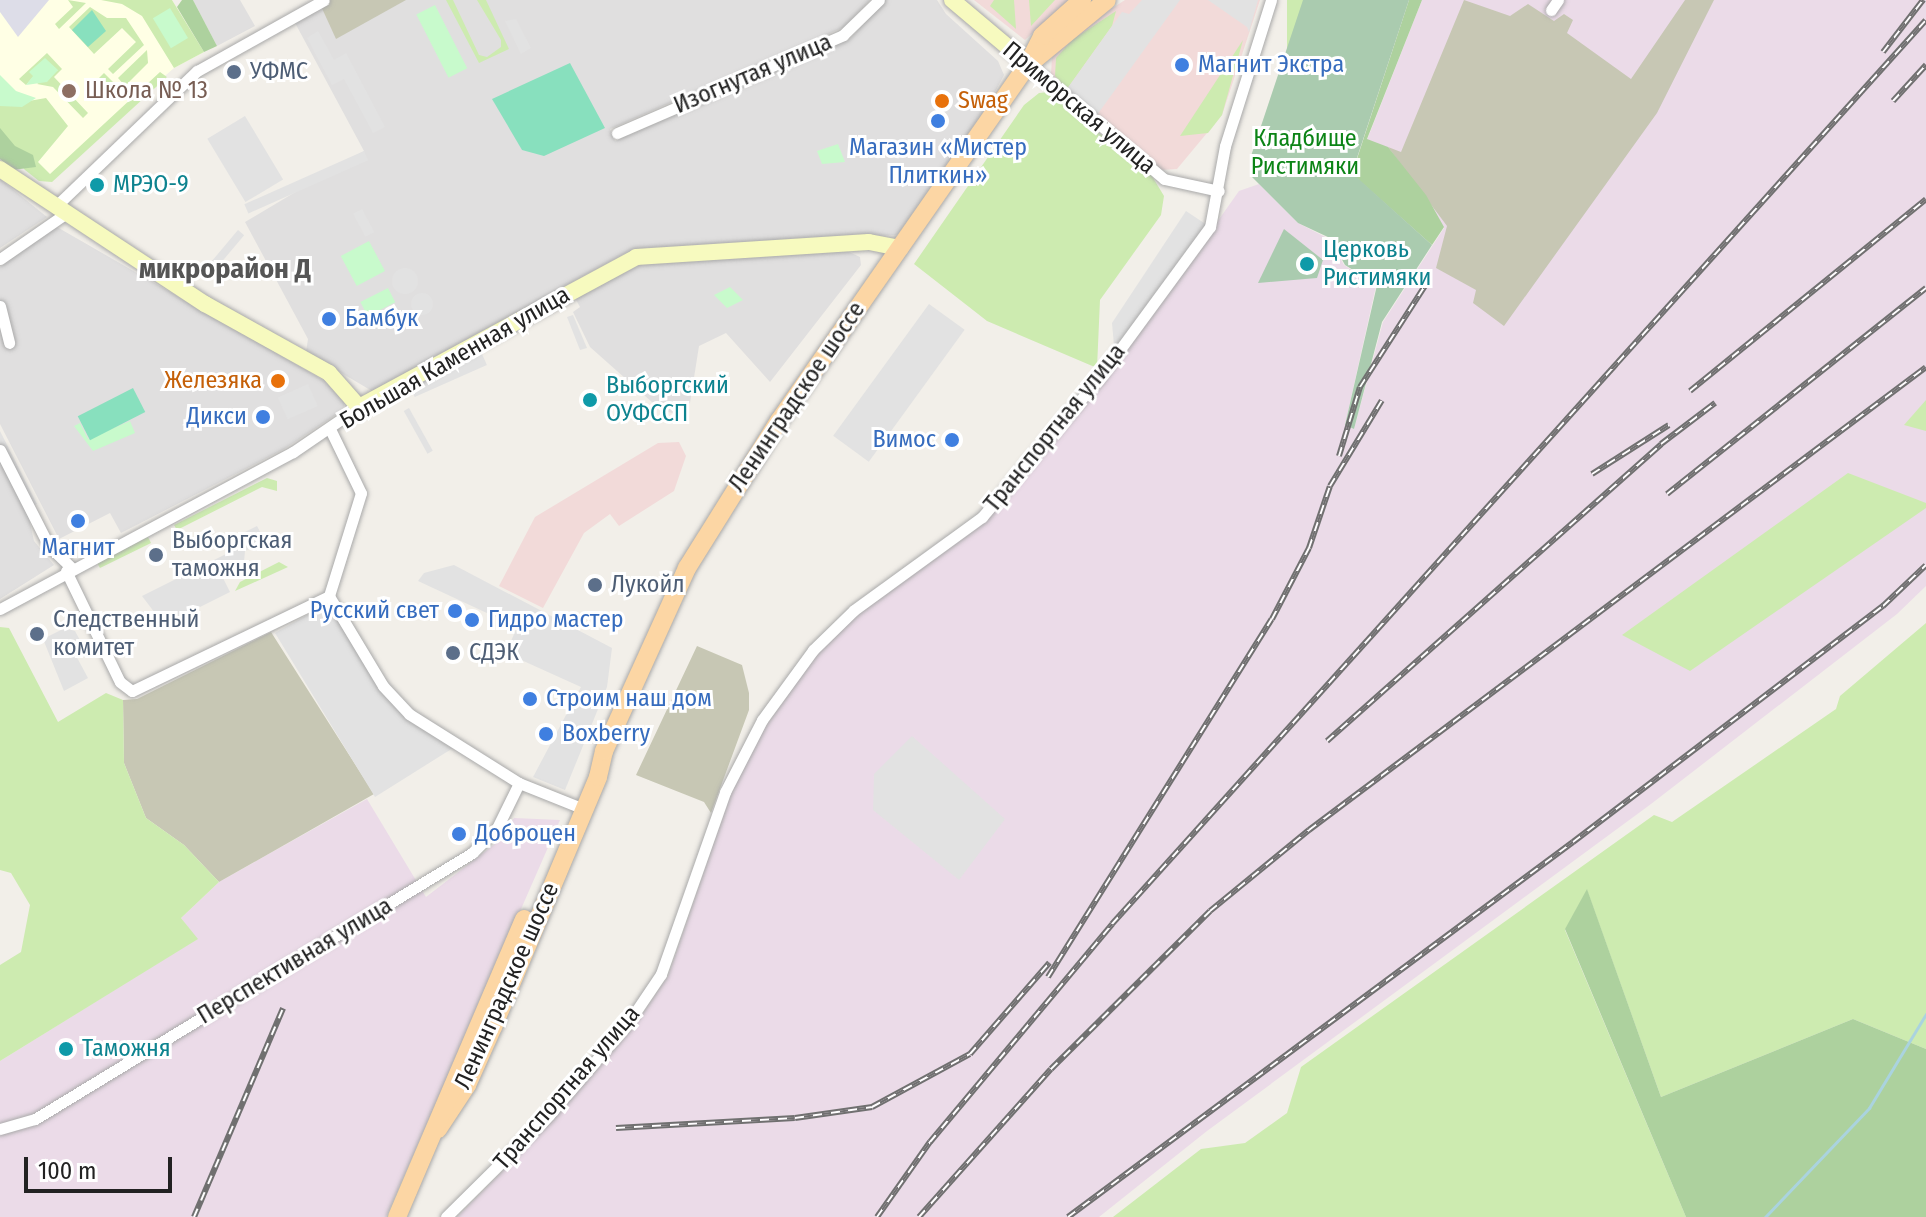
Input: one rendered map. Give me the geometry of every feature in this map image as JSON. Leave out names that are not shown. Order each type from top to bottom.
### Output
[{"type":"main road","name":"Ленинградское шоссе","points":[[397,1217],[438,1129],[451,1086],[579,807],[587,771],[604,751],[687,568],[725,502],[1028,64],[1042,36],[1082,0]]},
{"type":"main road","name":"Ленинградское шоссе","points":[[1028,64],[1107,0]]},
{"type":"street","points":[[0,259],[60,210],[192,74],[324,0]]},
{"type":"street","name":"Изогнутая улица","points":[[617,133],[843,35],[879,0]]},
{"type":"street","name":"Приморская улица","points":[[952,0],[1164,179],[1219,191]]},
{"type":"street","name":"Транспортная улица","points":[[446,1217],[549,1115],[628,1023],[661,974],[725,792],[762,720],[813,650],[854,610],[982,517],[1099,378],[1210,227],[1225,146],[1271,0]]},
{"type":"street","points":[[0,169],[205,304],[329,373],[359,407]]},
{"type":"street","name":"Большая Каменная улица","points":[[0,609],[68,569],[330,429],[359,407],[636,257],[869,242],[900,248]]},
{"type":"street","points":[[0,306],[9,343]]},
{"type":"street","points":[[0,450],[49,546],[68,569],[120,682],[132,691],[329,596],[361,493],[330,429]]},
{"type":"street","points":[[329,596],[390,695],[409,714],[519,783],[579,807]]},
{"type":"street","name":"Перспективная улица","points":[[0,1129],[35,1119],[472,853],[497,828],[519,783]]},
{"type":"shaded area","name":"Школа № 13","points":[[0,0],[172,0],[204,52],[174,68],[47,179],[0,141]]},
{"type":"shaded area","points":[[0,0],[49,0],[18,37],[0,12]]},
{"type":"shaded area","points":[[193,0],[240,0],[255,26],[217,46]]},
{"type":"shaded area","points":[[327,0],[406,0],[336,39],[320,4]]},
{"type":"shaded area","points":[[331,0],[870,0],[844,27],[610,129],[615,141],[850,39],[885,0],[937,0],[946,14],[998,61],[1004,75],[974,131],[908,227],[896,235],[645,248],[624,254],[372,391],[306,352],[308,339],[245,222],[364,151],[294,21]]},
{"type":"shaded area","points":[[974,0],[1069,0],[1025,40]]},
{"type":"shaded area","points":[[1125,0],[1260,0],[1222,115],[1177,169],[1161,170],[1051,74],[1052,57],[1069,36]]},
{"type":"shaded area","points":[[1142,0],[1180,0],[1097,115],[1067,89],[1122,12],[1129,14]]},
{"type":"shaded area","points":[[1208,0],[1258,0],[1249,32],[1247,27]]},
{"type":"shaded area","points":[[1422,0],[1926,0],[1926,586],[1897,614],[1651,804],[1207,1131],[1099,1217],[457,1217],[553,1120],[632,1029],[668,976],[731,793],[766,726],[817,654],[856,616],[984,521],[1104,382],[1239,191],[1259,184],[1298,223],[1329,239],[1344,265],[1376,286],[1345,425],[1354,429],[1383,322],[1444,228],[1388,148],[1367,140]]},
{"type":"shaded area","points":[[1464,0],[1510,16],[1528,4],[1554,21],[1564,14],[1573,20],[1567,33],[1631,79],[1685,0],[1714,0],[1657,113],[1504,326],[1473,303],[1476,290],[1436,268],[1447,226],[1388,147],[1401,152]]},
{"type":"shaded area","points":[[516,19],[531,48],[521,54],[505,21]]},
{"type":"shaded area","points":[[318,31],[334,60],[346,53],[385,127],[373,133],[344,79],[332,85],[307,38]]},
{"type":"shaded area","points":[[245,116],[283,179],[245,202],[207,139]]},
{"type":"shaded area","points":[[364,151],[368,160],[248,213],[244,204]]},
{"type":"shaded area","points":[[0,179],[47,217],[0,248]]},
{"type":"shaded area","points":[[362,209],[374,232],[365,237],[353,214]]},
{"type":"shaded area","points":[[1186,211],[1210,227],[1115,357],[1112,323]]},
{"type":"shaded area","points":[[57,227],[330,384],[345,402],[343,410],[284,449],[121,533],[110,513],[59,539],[0,424],[0,267]]},
{"type":"shaded area","points":[[238,230],[244,235],[210,276],[204,271]]},
{"type":"shaded area","points":[[847,251],[860,257],[861,265],[770,382],[726,333],[699,346],[690,403],[673,413],[662,411],[590,347],[573,312],[580,307],[575,298],[645,262]]},
{"type":"shaded area","points":[[405,268],[414,272],[418,281],[414,290],[405,294],[396,290],[392,281],[396,272]]},
{"type":"shaded area","points":[[422,293],[430,296],[433,304],[430,312],[422,315],[414,312],[411,304],[414,296]]},
{"type":"shaded area","points":[[929,304],[965,330],[869,462],[833,436]]},
{"type":"shaded area","points":[[573,315],[587,348],[580,350],[567,317]]},
{"type":"shaded area","points":[[482,354],[487,365],[415,397],[410,386]]},
{"type":"shaded area","points":[[308,384],[318,406],[288,419],[278,397]]},
{"type":"shaded area","points":[[409,408],[433,451],[428,454],[404,411]]},
{"type":"shaded area","points":[[0,431],[37,504],[32,507],[0,446]]},
{"type":"shaded area","points":[[679,442],[686,456],[674,491],[619,526],[610,514],[584,533],[543,608],[499,586],[535,517],[658,443]]},
{"type":"shaded area","points":[[0,460],[28,514],[34,541],[54,565],[0,599]]},
{"type":"shaded area","points":[[257,526],[265,541],[245,551],[244,562],[221,574],[230,592],[164,625],[142,596],[228,553],[241,542],[241,534]]},
{"type":"shaded area","points":[[454,565],[612,648],[607,687],[565,790],[533,777],[581,687],[506,653],[517,627],[418,581],[424,573]]},
{"type":"shaded area","points":[[332,601],[390,695],[461,743],[375,797],[275,633]]},
{"type":"shaded area","points":[[65,628],[75,631],[81,642],[74,652],[88,678],[64,691],[43,639]]},
{"type":"shaded area","points":[[271,632],[374,794],[219,882],[184,845],[146,818],[124,763],[123,700],[137,699]]},
{"type":"shaded area","points":[[697,646],[742,665],[749,693],[749,710],[711,813],[704,802],[636,775]]},
{"type":"shaded area","points":[[912,736],[1005,819],[959,880],[873,810],[874,774]]},
{"type":"shaded area","points":[[367,799],[426,897],[496,843],[514,818],[560,820],[386,1217],[0,1217],[0,1061],[197,939],[181,918],[219,882]]},
{"type":"green space","points":[[68,0],[86,3],[59,29],[55,24],[73,7]]},
{"type":"green space","points":[[101,0],[172,0],[204,52],[174,68],[142,16],[122,4]]},
{"type":"green space","points":[[182,0],[193,0],[217,46],[204,52],[177,7]]},
{"type":"green space","points":[[446,0],[453,0],[479,55],[487,57],[501,47],[501,40],[477,0],[486,0],[509,49],[479,63]]},
{"type":"green space","points":[[994,0],[1014,0],[1016,29],[990,6]]},
{"type":"green space","points":[[1029,0],[1055,0],[1031,26]]},
{"type":"green space","points":[[1287,0],[1303,0],[1303,133],[1287,133]]},
{"type":"green space","name":"Кладбище Ристимяки","points":[[1303,0],[1409,0],[1352,173],[1432,245],[1382,322],[1354,429],[1345,425],[1377,285],[1345,265],[1330,238],[1298,223],[1252,177],[1250,159]]},
{"type":"green space","points":[[1409,0],[1422,0],[1367,139],[1388,147],[1426,195],[1444,227],[1432,245],[1352,174]]},
{"type":"green space","points":[[435,5],[467,68],[449,78],[416,15]]},
{"type":"green space","points":[[90,7],[107,18],[126,18],[144,45],[113,74],[108,69],[136,42],[122,28],[94,54],[69,27]]},
{"type":"green space","points":[[170,8],[188,38],[171,48],[153,18]]},
{"type":"green space","points":[[92,10],[106,31],[88,47],[72,30]]},
{"type":"green space","points":[[1116,11],[1112,26],[1067,89],[1055,76],[1056,58],[1072,40]]},
{"type":"green space","points":[[1243,40],[1222,115],[1208,133],[1180,136]]},
{"type":"green space","points":[[147,50],[148,63],[125,86],[118,78]]},
{"type":"green space","points":[[47,53],[62,69],[54,77],[88,113],[83,118],[53,87],[37,84],[58,70],[30,72],[34,76],[26,85],[19,79]]},
{"type":"green space","points":[[45,58],[58,70],[47,82],[26,85],[33,76],[29,72]]},
{"type":"green space","points":[[570,63],[605,128],[544,156],[522,150],[492,99]]},
{"type":"green space","points":[[160,72],[167,77],[52,182],[39,181],[25,170],[0,141],[0,106],[46,98],[68,126],[38,162],[50,174]]},
{"type":"green space","points":[[104,73],[120,89],[112,97],[96,81]]},
{"type":"green space","points":[[0,75],[16,91],[36,98],[22,107],[0,106]]},
{"type":"green space","points":[[1049,92],[1152,176],[1164,196],[1161,215],[1100,300],[1097,368],[987,321],[914,264],[1024,105],[1039,93]]},
{"type":"green space","points":[[0,128],[15,146],[33,155],[36,167],[12,170],[0,159]]},
{"type":"green space","points":[[838,144],[845,162],[822,164],[817,151]]},
{"type":"green space","points":[[1284,229],[1323,260],[1317,278],[1258,283]]},
{"type":"green space","points":[[369,241],[385,271],[357,286],[341,256]]},
{"type":"green space","points":[[730,287],[743,300],[727,308],[714,295]]},
{"type":"green space","points":[[388,288],[395,302],[368,316],[360,302]]},
{"type":"green space","points":[[133,388],[145,412],[90,440],[78,416]]},
{"type":"green space","points":[[1926,400],[1926,431],[1904,425]]},
{"type":"green space","points":[[130,421],[135,433],[93,451],[74,426],[80,423],[88,439]]},
{"type":"green space","points":[[1848,473],[1926,503],[1926,508],[1690,671],[1622,635]]},
{"type":"green space","points":[[267,478],[277,481],[277,491],[262,487],[177,530],[174,525]]},
{"type":"green space","points":[[148,537],[151,543],[100,568],[97,563]]},
{"type":"green space","points":[[279,562],[288,567],[235,591],[240,582]]},
{"type":"green space","points":[[1926,623],[1926,1049],[1853,1019],[1661,1097],[1587,890],[1565,930],[1686,1217],[1113,1217],[1201,1149],[1245,1143],[1287,1113],[1301,1067],[1654,815],[1672,822],[1836,709],[1840,696]]},
{"type":"green space","points":[[0,627],[9,628],[58,722],[106,693],[123,700],[124,763],[146,818],[184,845],[219,882],[181,918],[198,939],[0,1061],[0,965],[21,952],[30,905],[11,873],[0,870]]},
{"type":"green space","points":[[1587,889],[1661,1097],[1853,1019],[1926,1049],[1926,1217],[1686,1217],[1565,929]]},
{"type":"waterway","points":[[1765,1217],[1869,1108],[1926,1014]]},
{"type":"railway","points":[[1883,52],[1923,0]]},
{"type":"railway","points":[[877,1217],[930,1142],[1112,924],[1926,20]]},
{"type":"railway","points":[[1893,101],[1926,65]]},
{"type":"railway","points":[[1690,391],[1926,199]]},
{"type":"railway","points":[[1339,456],[1360,387],[1426,284]]},
{"type":"railway","points":[[1667,494],[1926,288]]},
{"type":"railway","points":[[919,1217],[1051,1069],[1210,911],[1309,830],[1926,367]]},
{"type":"railway","points":[[1048,977],[1272,619],[1309,548],[1330,486],[1382,400]]},
{"type":"railway","points":[[1327,741],[1661,444],[1715,403]]},
{"type":"railway","points":[[1592,474],[1669,425]]},
{"type":"railway","points":[[1068,1217],[1573,842],[1883,606],[1926,565]]},
{"type":"railway","points":[[616,1128],[795,1118],[872,1107],[970,1054],[1049,963]]},
{"type":"railway","points":[[194,1217],[283,1008]]},
{"type":"place","name":"Магнит Экстра","points":[[1182,65]]},
{"type":"place","name":"УФМС","points":[[234,72]]},
{"type":"place","name":"Школа № 13","points":[[69,91]]},
{"type":"place","name":"Swag","points":[[942,101]]},
{"type":"place","name":"Магазин «Мистер Плиткин»","points":[[938,121]]},
{"type":"place","name":"МРЭО-9","points":[[97,185]]},
{"type":"place","name":"Церковь Ристимяки","points":[[1307,264]]},
{"type":"place","name":"Бамбук","points":[[329,319]]},
{"type":"place","name":"Железяка","points":[[278,381]]},
{"type":"place","name":"Выборгский ОУФССП","points":[[590,400]]},
{"type":"place","name":"Дикси","points":[[263,417]]},
{"type":"place","name":"Вимос","points":[[952,440]]},
{"type":"place","name":"Магнит","points":[[78,521]]},
{"type":"place","name":"Выборгская таможня","points":[[156,555]]},
{"type":"place","name":"Лукойл","points":[[595,585]]},
{"type":"place","name":"Русский свет","points":[[455,611]]},
{"type":"place","name":"Гидро мастер","points":[[472,620]]},
{"type":"place","name":"Следственный комитет","points":[[37,634]]},
{"type":"place","name":"СДЭК","points":[[453,653]]},
{"type":"place","name":"Строим наш дом","points":[[530,699]]},
{"type":"place","name":"Boxberry","points":[[546,734]]},
{"type":"place","name":"Доброцен","points":[[459,834]]},
{"type":"place","name":"Таможня","points":[[66,1049]]},
{"type":"district","name":"микрорайон Д","points":[[225,269]]}]
